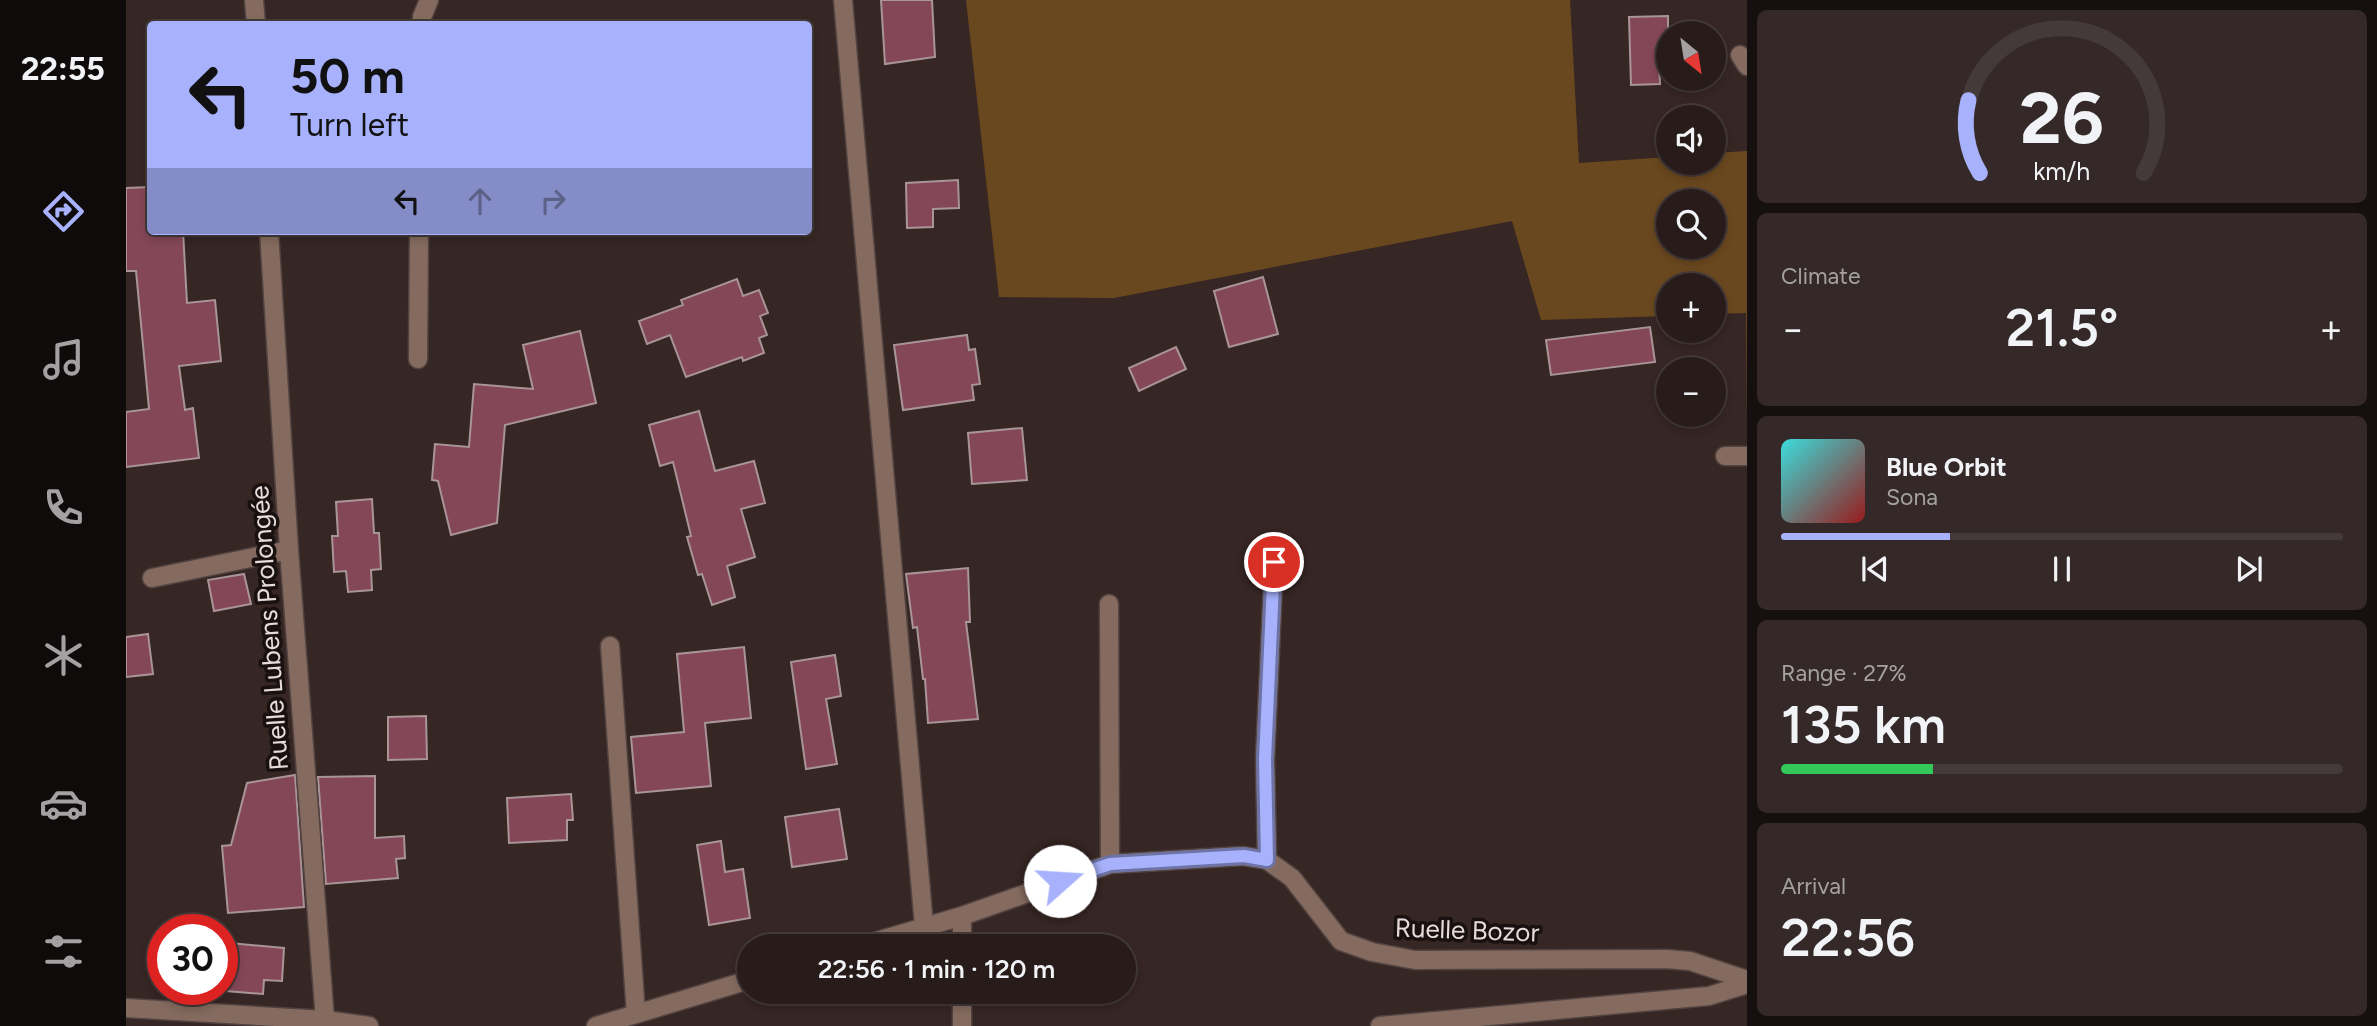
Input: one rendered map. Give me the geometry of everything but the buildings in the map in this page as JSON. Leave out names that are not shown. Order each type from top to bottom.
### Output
[{"type":"street","points":[[254,0],[256,21]]},
{"type":"street","points":[[422,21],[429,0]]},
{"type":"street","points":[[843,0],[924,926]]},
{"type":"street","name":"Ruelle Lubens Prolongée","points":[[269,235],[289,550],[337,1023]]},
{"type":"street","points":[[418,359],[419,235]]},
{"type":"street","points":[[1725,456],[1747,456]]},
{"type":"street","points":[[152,578],[289,550]]},
{"type":"street","points":[[898,934],[962,916],[1110,864],[1244,856],[1267,860],[1266,726],[1274,562]]},
{"type":"street","points":[[1109,604],[1110,864]]},
{"type":"street","points":[[610,646],[636,1014]]},
{"type":"street","name":"Ruelle Bozor","points":[[1267,860],[1292,878],[1340,941],[1372,952],[1415,960],[1666,959],[1690,961],[1747,982]]},
{"type":"street","points":[[962,916],[962,934]]},
{"type":"street","points":[[1380,1026],[1709,996],[1747,982]]},
{"type":"street","points":[[597,1026],[737,983]]},
{"type":"street","points":[[961,1026],[962,1004]]},
{"type":"street","points":[[126,1009],[369,1026]]},
{"type":"shaded area","points":[[966,0],[1570,0],[1579,163],[1656,158],[1656,175],[1726,175],[1726,152],[1747,151],[1747,423],[1746,313],[1726,314],[1726,273],[1656,273],[1656,316],[1541,320],[1512,221],[1114,298],[999,297]]},
{"type":"route","points":[[1060,881],[1110,864],[1244,856],[1267,860],[1265,759],[1274,562]]}]
